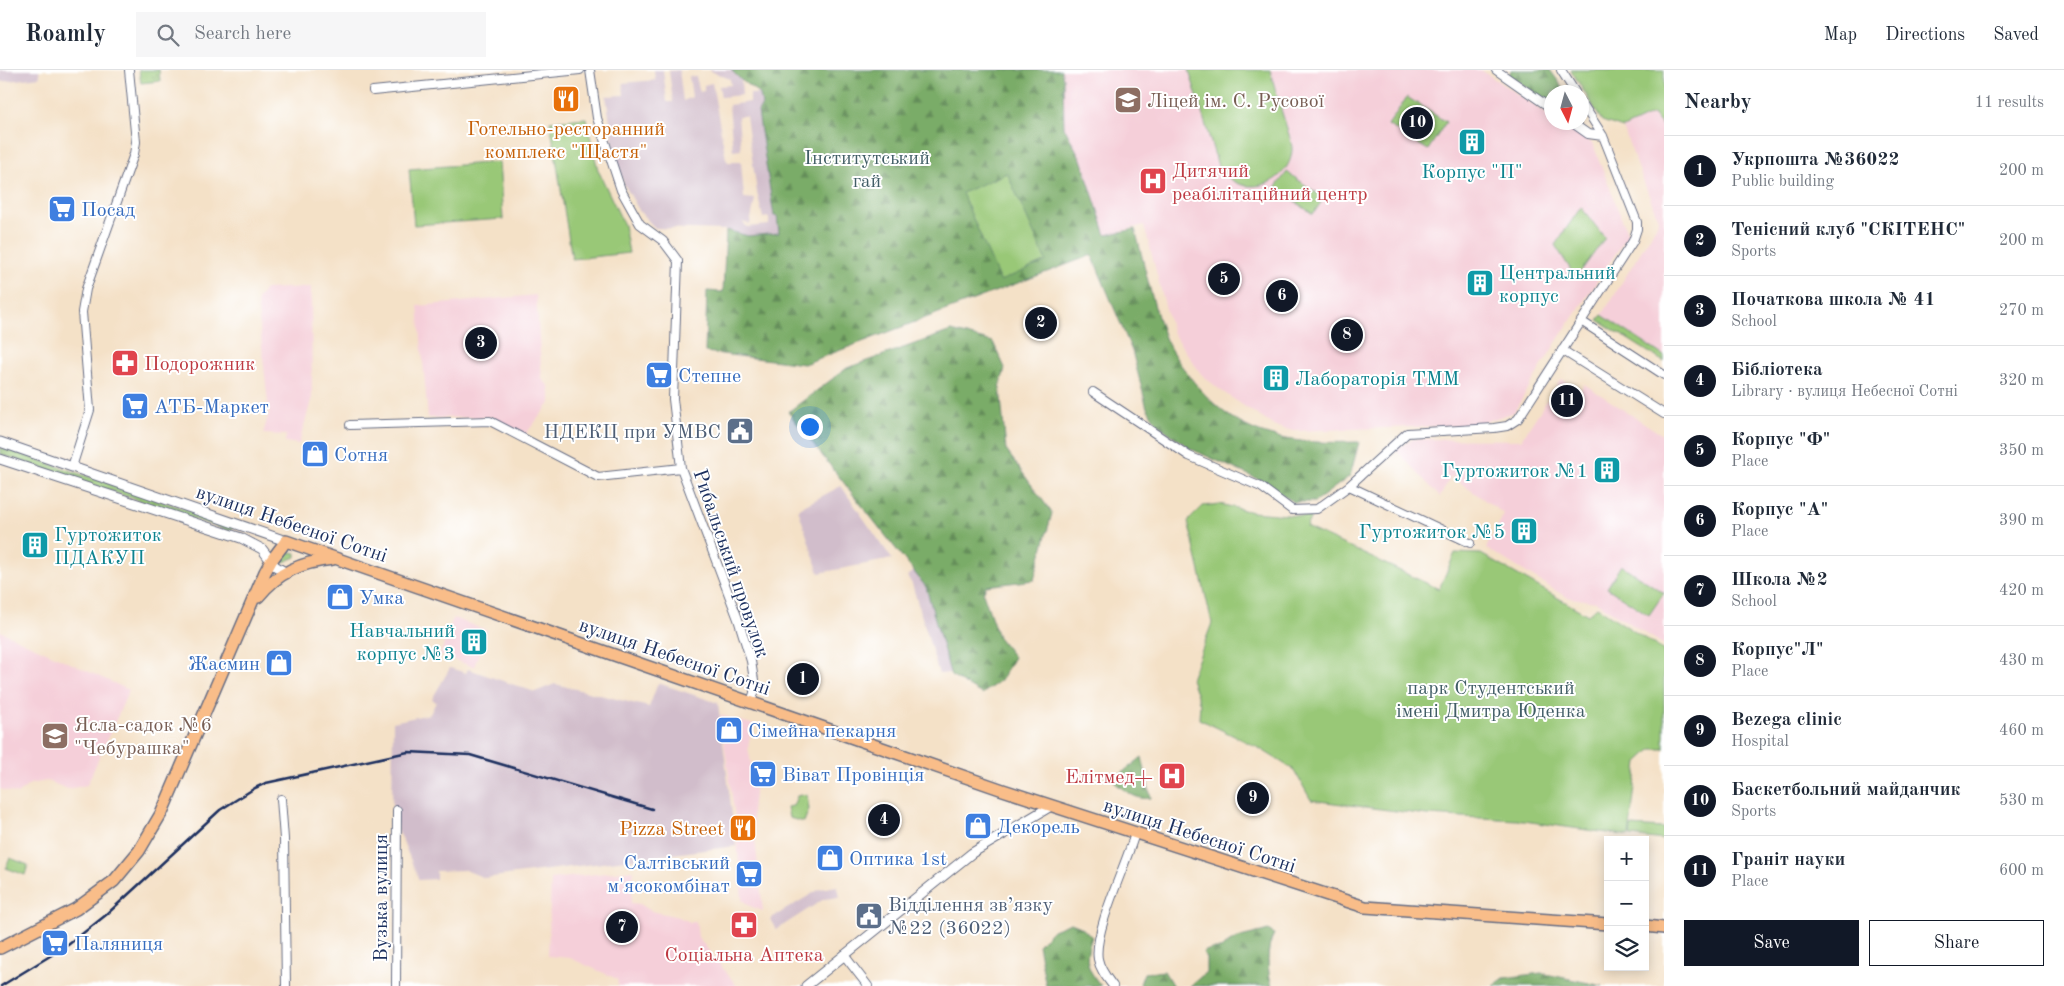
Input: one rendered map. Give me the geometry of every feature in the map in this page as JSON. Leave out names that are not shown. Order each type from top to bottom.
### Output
[{"type":"main road","name":"вулиця Небесної Сотні","points":[[286,541],[1051,806],[1365,907],[1604,924]]},
{"type":"main road","points":[[0,948],[76,910],[114,881],[139,851],[162,812],[271,561],[286,541]]},
{"type":"main road","points":[[299,565],[305,559],[308,549]]},
{"type":"main road","points":[[250,608],[262,592],[285,572],[299,565],[318,560],[338,559]]},
{"type":"main road","points":[[1649,926],[1664,928]]},
{"type":"street","points":[[72,467],[90,410],[82,312],[86,289],[134,154],[136,142],[129,70]]},
{"type":"street","points":[[373,91],[580,70]]},
{"type":"street","name":"Рибальський провулок","points":[[590,70],[597,118],[620,190],[640,224],[663,241],[678,261],[673,399],[681,468],[738,619],[751,661],[754,680],[754,693],[751,702]]},
{"type":"street","points":[[1496,70],[1544,103]]},
{"type":"street","points":[[1561,70],[1571,85]]},
{"type":"street","points":[[1093,392],[1189,456],[1261,487],[1292,510],[1317,509],[1349,486],[1407,433],[1507,426],[1518,419],[1633,241],[1637,229],[1637,222],[1603,136],[1589,114]]},
{"type":"street","points":[[1582,130],[1588,134],[1603,136]]},
{"type":"street","points":[[1581,321],[1664,375]]},
{"type":"street","points":[[1562,350],[1664,414]]},
{"type":"street","points":[[350,425],[490,421],[598,477],[681,468]]},
{"type":"street","name":"вулиця Небесної Сотні","points":[[0,442],[286,541]]},
{"type":"street","name":"вулиця Небесної Сотні","points":[[0,459],[230,534],[257,545],[275,566],[285,572]]},
{"type":"street","points":[[1349,486],[1470,543]]},
{"type":"street","points":[[230,534],[235,533],[237,530],[237,526],[234,523]]},
{"type":"street","points":[[281,799],[284,838],[286,986]]},
{"type":"street","points":[[806,986],[972,853],[1051,806]]},
{"type":"street","name":"Вузька вулиця","points":[[396,986],[397,810]]},
{"type":"street","points":[[1113,986],[1100,966],[1097,949],[1106,916],[1135,833]]},
{"type":"street","points":[[844,955],[868,986]]},
{"type":"shaded area","points":[[0,70],[39,70],[40,77],[0,82]]},
{"type":"shaded area","points":[[654,70],[663,70],[667,102],[673,102],[669,71],[679,70],[683,101],[692,97],[689,76],[696,77],[700,92],[704,91],[704,85],[712,83],[726,159],[728,162],[741,162],[744,198],[755,199],[750,224],[742,222],[747,227],[769,225],[769,217],[763,218],[757,192],[746,116],[738,116],[741,150],[733,151],[729,105],[750,102],[750,94],[760,94],[762,105],[758,112],[774,216],[777,216],[779,233],[748,236],[726,230],[655,228],[640,212],[624,184],[615,155],[606,96],[624,95],[623,83],[655,80]]},
{"type":"shaded area","points":[[708,70],[731,70],[741,80],[742,95],[721,97],[719,86],[731,85],[730,79]]},
{"type":"shaded area","points":[[1061,70],[1481,70],[1544,112],[1544,130],[1571,130],[1593,144],[1628,235],[1557,341],[1514,412],[1476,425],[1293,431],[1274,426],[1220,390],[1201,374],[1172,332],[1144,225],[1106,235],[1081,159],[1064,127],[1063,78]]},
{"type":"shaded area","points":[[1653,114],[1664,128],[1664,356],[1602,315],[1656,227],[1658,219],[1623,128]]},
{"type":"shaded area","points":[[311,287],[312,397],[299,444],[285,442],[286,435],[263,434],[269,413],[257,300],[265,289]]},
{"type":"shaded area","points":[[536,295],[542,379],[549,386],[551,402],[524,436],[492,417],[428,418],[418,306]]},
{"type":"shaded area","points":[[1561,379],[1580,391],[1584,384],[1664,436],[1664,645],[1596,602],[1566,597],[1486,548],[1504,514],[1451,476],[1440,497],[1396,450],[1413,439],[1521,440]]},
{"type":"shaded area","points":[[841,486],[892,559],[819,573],[798,509]]},
{"type":"shaded area","points":[[923,566],[967,678],[950,673],[939,674],[912,584],[907,576]]},
{"type":"shaded area","name":"Навчальний корпус №3","points":[[453,618],[487,630],[474,667],[440,655]]},
{"type":"shaded area","name":"Ясла-садок №6 \"Чебурашка\"","points":[[0,631],[129,690],[87,785],[68,789],[47,781],[30,784],[17,794],[0,789]]},
{"type":"shaded area","points":[[450,668],[466,673],[468,669],[535,692],[555,684],[649,707],[658,683],[718,703],[736,846],[485,878],[465,870],[436,871],[436,879],[419,880],[392,815],[393,722],[430,714],[436,702],[432,699]]},
{"type":"shaded area","points":[[720,715],[755,725],[748,747],[755,785],[752,811],[763,911],[750,906],[742,900],[735,817]]},
{"type":"shaded area","points":[[634,870],[631,903],[640,904],[651,911],[679,917],[690,922],[696,921],[698,937],[737,986],[618,986],[617,979],[570,958],[548,956],[551,879]]},
{"type":"shaded area","points":[[837,886],[840,897],[824,899],[776,930],[770,919],[820,889]]},
{"type":"green space","points":[[139,70],[159,70],[160,81],[141,83]]},
{"type":"green space","name":"Інститутський гай","points":[[731,70],[1061,70],[1063,78],[1064,127],[1081,159],[1106,235],[1135,229],[1151,293],[1165,338],[1182,367],[1208,398],[1245,426],[1265,434],[1286,439],[1308,442],[1359,442],[1350,476],[1315,502],[1293,502],[1262,481],[1191,449],[1158,425],[1147,408],[1132,351],[1092,255],[804,364],[705,352],[707,291],[723,292],[726,230],[748,236],[779,233],[777,216],[774,216],[758,112],[762,105],[760,94]]},
{"type":"green space","points":[[1189,70],[1270,70],[1292,147],[1289,162],[1280,175],[1268,183],[1248,186],[1233,181],[1221,170],[1218,166]]},
{"type":"green space","points":[[1511,70],[1550,70],[1561,85],[1544,85],[1544,100],[1509,75]]},
{"type":"green space","points":[[1571,70],[1664,70],[1664,128],[1653,114],[1623,128],[1602,121],[1589,100],[1589,85],[1580,85]]},
{"type":"green space","points":[[1407,97],[1446,122],[1428,150],[1388,125]]},
{"type":"green space","points":[[586,118],[598,170],[624,225],[629,253],[572,259],[550,121]]},
{"type":"green space","points":[[499,162],[503,219],[414,225],[409,169]]},
{"type":"green space","points":[[1287,172],[1324,198],[1313,214],[1275,188]]},
{"type":"green space","points":[[1007,173],[1046,261],[1000,281],[962,193]]},
{"type":"green space","points":[[1581,207],[1605,238],[1576,278],[1555,245]]},
{"type":"green space","points":[[1602,315],[1664,356],[1664,362],[1598,320]]},
{"type":"green space","points":[[951,331],[993,342],[1005,368],[1000,387],[1006,450],[1052,513],[1034,580],[986,586],[983,593],[998,637],[1014,657],[1001,680],[982,694],[951,676],[926,587],[788,412],[847,368]]},
{"type":"green space","points":[[0,447],[233,525],[233,528],[230,531],[0,454]]},
{"type":"green space","name":"парк Студентський імені Дмитра Юденка","points":[[1220,504],[1252,512],[1311,517],[1306,527],[1439,589],[1455,553],[1481,554],[1588,615],[1597,607],[1664,651],[1664,749],[1652,749],[1638,762],[1629,836],[1517,820],[1427,815],[1311,800],[1294,770],[1259,748],[1199,719],[1200,704],[1191,679],[1212,623],[1188,521],[1203,506]]},
{"type":"green space","points":[[290,552],[296,553],[296,557],[284,562],[278,562],[280,556]]},
{"type":"green space","points":[[1621,565],[1664,593],[1649,615],[1607,588]]},
{"type":"green space","points":[[1142,757],[1151,798],[1146,799],[1136,797],[1114,782],[1118,776]]},
{"type":"green space","points":[[807,794],[809,809],[804,822],[789,818],[787,807],[793,806],[797,796]]},
{"type":"green space","points":[[1631,826],[1664,828],[1664,840],[1649,838],[1649,836],[1630,836]]},
{"type":"green space","points":[[10,858],[28,865],[25,875],[6,868]]},
{"type":"green space","points":[[1071,923],[1081,927],[1092,937],[1087,958],[1092,974],[1101,986],[1046,986],[1038,945],[1053,930]]},
{"type":"green space","points":[[1268,930],[1274,934],[1271,940],[1268,960],[1272,986],[1190,986],[1206,972],[1206,958],[1203,952],[1211,949],[1221,949],[1237,938]]},
{"type":"green space","points":[[1164,971],[1173,986],[1142,986],[1140,984],[1144,973]]},
{"type":"green space","points":[[1541,973],[1603,986],[1493,986],[1504,978]]},
{"type":"railway","points":[[1,986],[68,945],[106,915],[220,810],[266,783],[408,752],[470,755],[652,809]]},
{"type":"place","name":"Готельно-ресторанний комплекс \"Щастя\"","points":[[566,99]]},
{"type":"place","name":"Ліцей ім. С. Русової","points":[[1128,100]]},
{"type":"place","name":"Баскетбольний майданчик","points":[[1417,123]]},
{"type":"place","name":"Корпус \"П\"","points":[[1472,142]]},
{"type":"place","name":"Дитячий реабілітаційний центр","points":[[1153,181]]},
{"type":"place","name":"Посад","points":[[62,209]]},
{"type":"place","name":"Корпус \"Ф\"","points":[[1224,279]]},
{"type":"place","name":"Центральний корпус","points":[[1480,283]]},
{"type":"place","name":"Корпус \"А\"","points":[[1282,296]]},
{"type":"place","name":"Тенісний клуб \"СКІТЕНС\"","points":[[1041,323]]},
{"type":"place","name":"Корпус\"Л\"","points":[[1347,335]]},
{"type":"place","name":"Початкова школа № 41","points":[[481,343]]},
{"type":"place","name":"Подорожник","points":[[125,363]]},
{"type":"place","name":"Степне","points":[[659,375]]},
{"type":"place","name":"Лабораторія ТММ","points":[[1276,378]]},
{"type":"place","name":"Граніт науки","points":[[1567,401]]},
{"type":"place","name":"АТБ-Маркет","points":[[135,406]]},
{"type":"place","name":"НДЕКЦ при УМВС","points":[[740,431]]},
{"type":"place","name":"Сотня","points":[[315,454]]},
{"type":"place","name":"Гуртожиток №1","points":[[1607,470]]},
{"type":"place","name":"Гуртожиток №5","points":[[1524,531]]},
{"type":"place","name":"Гуртожиток ПДАКУП","points":[[35,545]]},
{"type":"place","name":"Умка","points":[[340,597]]},
{"type":"place","name":"Навчальний корпус №3","points":[[474,642]]},
{"type":"place","name":"Жасмин","points":[[279,663]]},
{"type":"place","name":"Укрпошта №36022","points":[[803,679]]},
{"type":"place","name":"Сімейна пекарня","points":[[729,730]]},
{"type":"place","name":"Ясла-садок №6 \"Чебурашка\"","points":[[55,736]]},
{"type":"place","name":"Віват Провінція","points":[[763,774]]},
{"type":"place","name":"Елітмед+","points":[[1172,776]]},
{"type":"place","name":"Bezega clinic","points":[[1253,798]]},
{"type":"place","name":"Бібліотека","points":[[884,820]]},
{"type":"place","name":"Декорель","points":[[978,826]]},
{"type":"place","name":"Pizza Street","points":[[743,828]]},
{"type":"place","name":"Оптика 1st","points":[[830,858]]},
{"type":"place","name":"Салтівський м'ясокомбінат","points":[[749,874]]},
{"type":"place","name":"Відділення зв’язку №22 (36022)","points":[[869,916]]},
{"type":"place","name":"Соціальна Аптека","points":[[744,925]]},
{"type":"place","name":"Школа №2","points":[[622,927]]},
{"type":"place","name":"Паляниця","points":[[55,943]]}]
